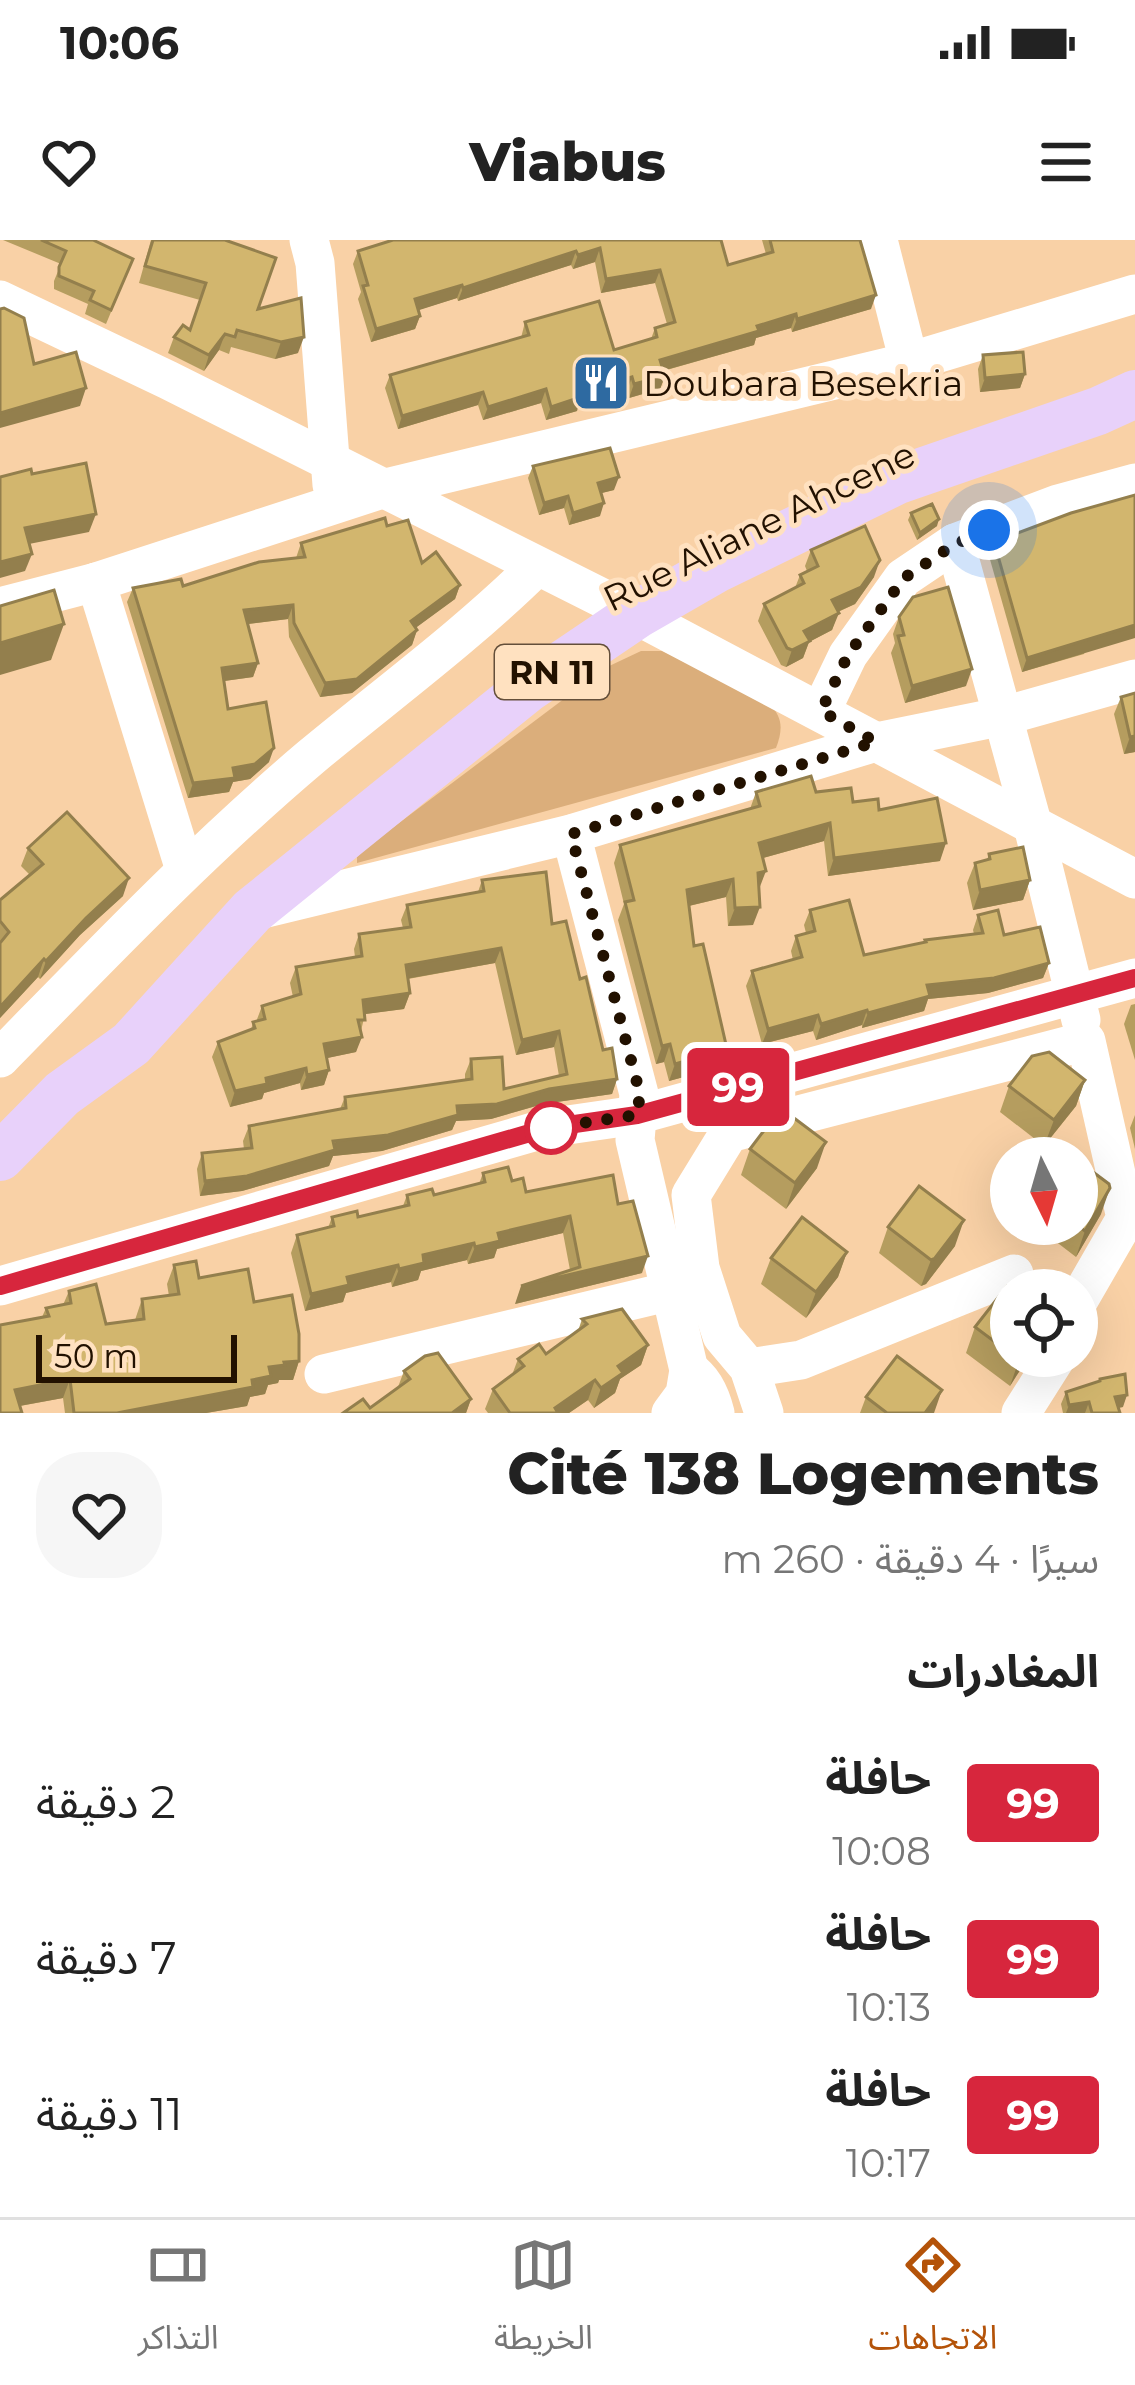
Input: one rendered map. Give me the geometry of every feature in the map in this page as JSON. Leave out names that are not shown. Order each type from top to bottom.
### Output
[{"type":"main road","name":"Rue Aliane Ahcene","points":[[62,1094],[105,1028],[356,784],[512,664],[890,456],[1092,385],[1135,377]]},
{"type":"main road","name":"Rue Aliane Ahcene","points":[[0,1156],[62,1094],[131,1044],[252,911],[620,608],[716,569],[898,480],[1135,394]]},
{"type":"street","points":[[309,240],[315,263],[333,505]]},
{"type":"street","points":[[878,240],[909,362]]},
{"type":"street","points":[[0,608],[96,582],[382,489],[909,362],[1135,293]]},
{"type":"street","points":[[0,300],[620,608],[1135,879]]},
{"type":"street","points":[[821,711],[848,655],[904,578],[955,544],[1058,504],[1135,483]]},
{"type":"street","points":[[955,544],[1033,826],[1126,1218],[1097,1269]]},
{"type":"street","points":[[0,1058],[185,871],[310,758],[486,616],[536,567]]},
{"type":"street","points":[[96,582],[185,871]]},
{"type":"street","points":[[252,911],[571,834],[876,742],[1004,716],[1135,679]]},
{"type":"street","points":[[571,834],[640,1094],[635,1140],[689,1370],[685,1394],[671,1413]]},
{"type":"street","points":[[0,1286],[547,1128],[637,1115],[1135,979]]},
{"type":"street","points":[[764,1413],[749,1368],[722,1336],[700,1268],[691,1195],[728,1133],[1086,1041]]},
{"type":"street","points":[[749,1368],[801,1360],[990,1284]]},
{"type":"street","points":[[324,1374],[671,1291]]},
{"type":"street","points":[[689,1370],[712,1398],[715,1413]]},
{"type":"street","points":[[1021,1413],[1044,1377]]},
{"type":"shaded area","points":[[641,651],[662,651],[769,703],[780,724],[776,748],[357,863],[367,847],[605,668]]},
{"type":"building","points":[[41,240],[93,240],[133,259],[111,310],[90,300],[94,291],[59,276],[66,251]]},
{"type":"building","points":[[153,240],[225,240],[276,258],[258,309],[301,298],[304,337],[281,342],[237,330],[235,337],[225,334],[209,355],[174,337],[183,325],[190,330],[206,283],[145,266]]},
{"type":"building","points":[[393,240],[721,240],[728,265],[773,252],[770,240],[860,240],[876,295],[757,326],[759,331],[660,360],[665,376],[634,384],[632,377],[551,407],[546,389],[488,407],[483,392],[402,416],[390,375],[529,335],[525,322],[599,301],[614,350],[657,337],[655,328],[675,322],[660,270],[606,279],[600,248],[415,299],[420,316],[376,329],[358,251]]},
{"type":"building","points":[[0,309],[24,318],[34,364],[76,352],[86,388],[0,413]]},
{"type":"building","points":[[1023,352],[1025,374],[985,378],[983,355]]},
{"type":"building","points":[[610,448],[619,477],[598,483],[604,503],[573,513],[568,496],[544,503],[533,466]]},
{"type":"building","points":[[86,463],[96,514],[25,528],[32,554],[0,562],[0,477]]},
{"type":"building","points":[[1135,495],[1135,625],[1027,658],[994,542]]},
{"type":"building","points":[[932,504],[939,519],[920,533],[911,513]]},
{"type":"building","points":[[385,518],[387,526],[408,520],[422,563],[436,552],[460,585],[411,621],[417,630],[357,679],[325,683],[294,623],[293,605],[244,610],[258,663],[222,668],[228,709],[266,702],[274,748],[255,764],[233,768],[235,778],[193,783],[133,588],[181,579],[183,586],[259,562],[305,557],[301,543]]},
{"type":"building","points":[[865,526],[880,560],[861,587],[832,600],[839,613],[804,631],[810,641],[787,648],[764,604],[804,583],[800,575],[818,566],[811,550]]},
{"type":"building","points":[[948,587],[972,669],[912,686],[898,636],[904,635],[899,617],[913,597]]},
{"type":"building","points":[[54,590],[64,624],[0,643],[0,606]]},
{"type":"building","points":[[1135,693],[1135,736],[1130,737],[1121,697]]},
{"type":"building","points":[[811,776],[816,792],[851,788],[853,802],[878,799],[879,810],[937,798],[946,843],[834,858],[830,823],[759,843],[766,871],[758,873],[760,907],[735,908],[733,879],[687,890],[694,946],[703,944],[727,1049],[675,1064],[670,1044],[662,1046],[625,902],[634,900],[620,845],[760,806],[756,792]]},
{"type":"building","points":[[67,812],[129,878],[0,1007],[0,943],[9,932],[0,921],[0,900],[43,864],[28,848]]},
{"type":"building","points":[[1023,847],[1030,880],[980,890],[975,863],[990,859],[989,854]]},
{"type":"building","points":[[546,872],[552,924],[566,921],[580,979],[586,977],[603,1050],[612,1048],[617,1079],[549,1089],[497,1104],[457,1106],[458,1115],[388,1135],[333,1141],[335,1150],[247,1176],[205,1181],[202,1153],[252,1148],[249,1126],[346,1108],[345,1097],[472,1079],[471,1059],[502,1057],[504,1089],[567,1074],[559,1031],[522,1040],[501,948],[406,965],[410,993],[363,1000],[365,1020],[358,1020],[362,1037],[324,1044],[329,1070],[307,1075],[306,1068],[235,1091],[218,1042],[255,1028],[253,1022],[265,1019],[262,1006],[301,994],[296,967],[362,956],[359,934],[411,927],[407,905],[484,891],[482,880]]},
{"type":"building","points":[[849,900],[864,955],[925,940],[983,933],[978,915],[998,910],[1004,935],[1040,927],[1049,963],[994,978],[927,985],[930,996],[868,1013],[821,1024],[818,1015],[768,1029],[752,971],[802,957],[796,936],[815,931],[810,910]]},
{"type":"building","points":[[1049,1052],[1085,1080],[1054,1120],[1009,1086],[1032,1056]]},
{"type":"building","points":[[794,1118],[826,1142],[795,1183],[750,1149],[769,1124]]},
{"type":"building","points":[[508,1167],[512,1181],[523,1178],[526,1192],[613,1175],[618,1204],[633,1201],[648,1256],[521,1286],[580,1267],[570,1216],[498,1233],[500,1241],[423,1255],[424,1263],[347,1277],[349,1285],[311,1294],[297,1235],[334,1226],[332,1217],[357,1211],[358,1217],[409,1205],[407,1195],[432,1189],[434,1195],[485,1182],[483,1173]]},
{"type":"building","points":[[1098,1176],[1110,1188],[1098,1209]]},
{"type":"building","points":[[919,1186],[964,1220],[931,1260],[888,1227]]},
{"type":"building","points":[[802,1217],[847,1252],[816,1292],[771,1258]]},
{"type":"building","points":[[196,1261],[199,1278],[248,1269],[254,1302],[292,1295],[299,1361],[269,1367],[271,1376],[252,1380],[253,1387],[117,1413],[74,1413],[70,1379],[15,1390],[22,1413],[0,1413],[0,1325],[49,1316],[46,1308],[71,1303],[69,1291],[96,1284],[106,1324],[144,1319],[142,1299],[179,1294],[174,1265]]},
{"type":"building","points":[[990,1308],[990,1338],[975,1327]]},
{"type":"building","points":[[622,1309],[648,1345],[618,1366],[623,1373],[601,1388],[595,1380],[555,1408],[558,1413],[510,1413],[493,1389],[524,1366],[518,1359],[539,1344],[546,1354],[587,1324],[582,1319]]},
{"type":"building","points":[[438,1353],[471,1399],[452,1413],[343,1413],[363,1399],[370,1408],[410,1379],[404,1371]]},
{"type":"building","points":[[897,1356],[942,1390],[925,1413],[887,1413],[866,1397]]},
{"type":"building","points":[[1125,1374],[1127,1395],[1115,1397],[1120,1413],[1092,1413],[1089,1402],[1069,1405],[1066,1392]]},
{"type":"bus line","name":"99","points":[[0,1286],[547,1128],[637,1115],[1135,978]]},
{"type":"place","name":"Doubara Besekria","points":[[601,383]]},
{"type":"route","points":[[551,1128],[547,1128],[637,1115],[640,1094],[571,834],[876,742],[821,711],[848,655],[904,578],[955,544],[989,530]]}]
